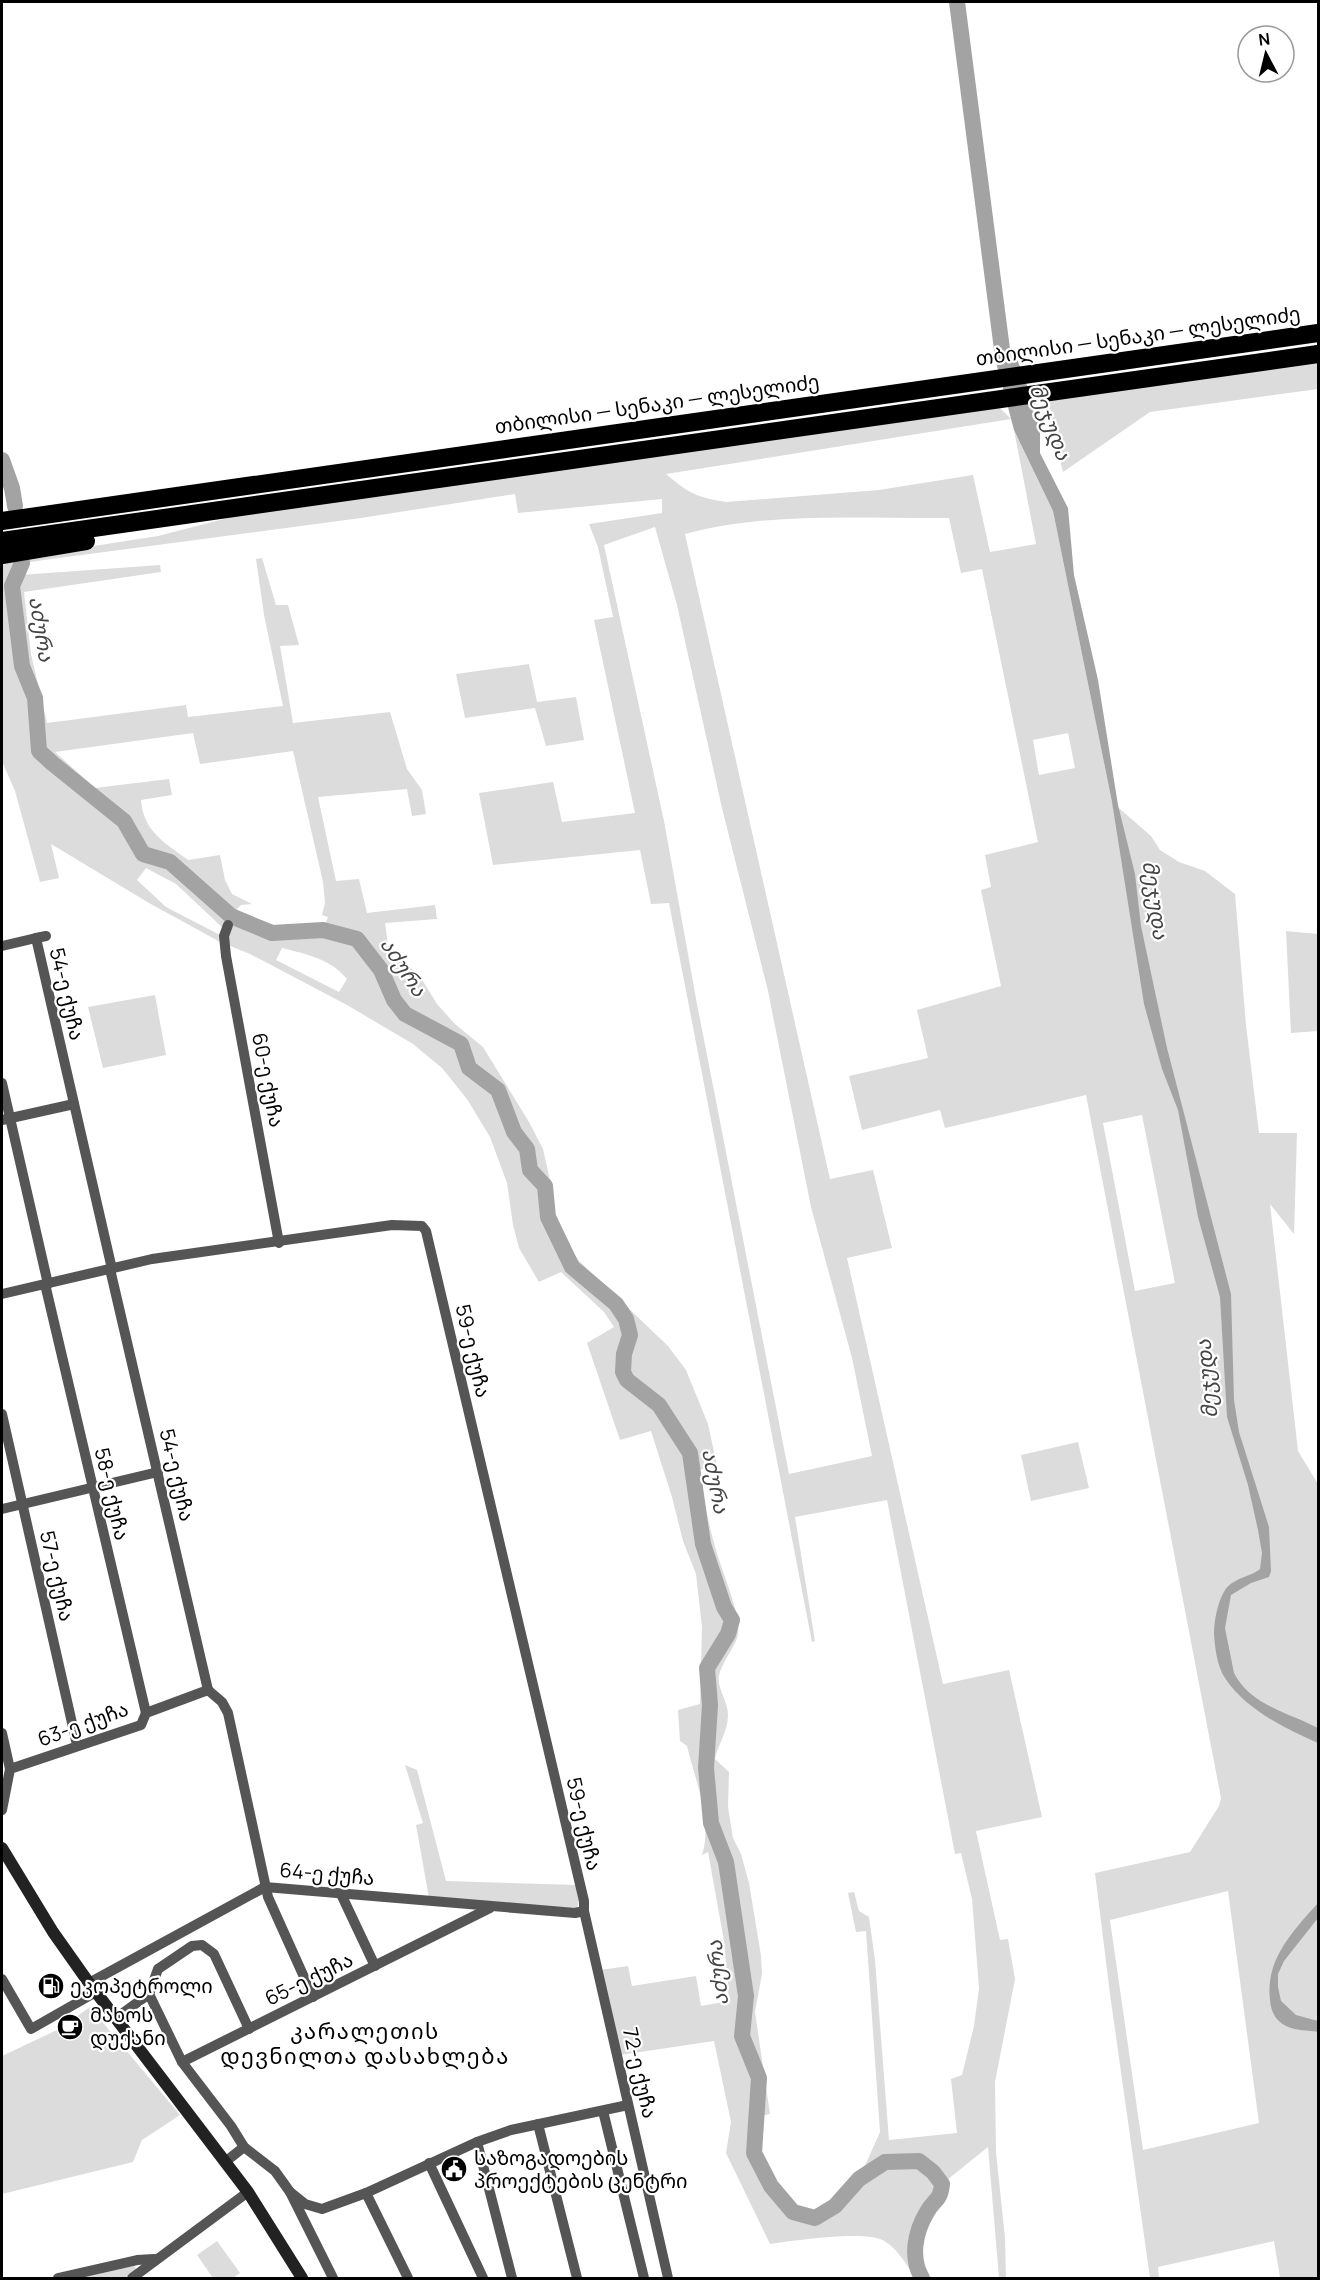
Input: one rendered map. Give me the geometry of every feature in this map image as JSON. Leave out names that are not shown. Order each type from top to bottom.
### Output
[{"type":"highway","name":"თბილისი — სენაკი — ლესელიძე","points":[[2,521],[1318,333]]},
{"type":"highway","points":[[2,542],[1318,354]]},
{"type":"highway","points":[[2,513],[28,517]]},
{"type":"highway","points":[[2,555],[126,535],[157,519]]},
{"type":"main road","points":[[2,1848],[53,1932],[248,2192],[302,2278]]},
{"type":"street","name":"60-ე ქუჩა","points":[[228,925],[224,936],[226,956],[279,1243]]},
{"type":"street","name":"54-ე ქუჩა","points":[[2,946],[41,937],[74,1104],[208,1690]]},
{"type":"street","name":"58-ე ქუჩა","points":[[2,1083],[6,1119],[146,1713]]},
{"type":"street","points":[[6,1119],[74,1104]]},
{"type":"street","name":"59-ე ქუჩა","points":[[2,1294],[152,1259],[279,1243],[392,1225],[422,1226],[426,1231],[584,1906]]},
{"type":"street","name":"57-ე ქუჩა","points":[[2,1414],[77,1745]]},
{"type":"street","points":[[2,1509],[158,1472]]},
{"type":"street","points":[[208,1690],[222,1702],[228,1713],[265,1887],[314,1997]]},
{"type":"street","name":"63-ე ქუჩა","points":[[10,1769],[141,1725],[146,1713],[208,1690]]},
{"type":"street","points":[[2,1733],[10,1769],[2,1810]]},
{"type":"street","name":"64-ე ქუჩა","points":[[2,1979],[31,2029],[185,1931],[265,1887],[575,1913],[584,1906]]},
{"type":"street","points":[[340,1894],[375,1966]]},
{"type":"street","name":"72-ე ქუჩა","points":[[584,1906],[668,2278]]},
{"type":"street","name":"65-ე ქუჩა","points":[[182,2062],[492,1907]]},
{"type":"street","points":[[185,1931],[192,1946]]},
{"type":"street","points":[[116,2018],[149,1994],[158,1969],[192,1946],[202,1945],[214,1954],[249,2029]]},
{"type":"street","points":[[149,1994],[182,2062],[231,2126],[244,2147],[275,2171],[290,2192],[333,2278]]},
{"type":"street","points":[[290,2192],[305,2204],[322,2210],[366,2193],[477,2142],[511,2130],[628,2105]]},
{"type":"street","points":[[603,2111],[644,2278]]},
{"type":"street","points":[[538,2124],[577,2278]]},
{"type":"street","points":[[477,2142],[512,2278]]},
{"type":"street","points":[[225,2162],[244,2147]]},
{"type":"street","points":[[429,2163],[483,2278]]},
{"type":"street","points":[[58,2278],[139,2265],[157,2259],[248,2192]]},
{"type":"street","points":[[366,2193],[408,2278]]},
{"type":"street","points":[[132,2278],[139,2265]]},
{"type":"shaded area","points":[[1318,354],[1318,389],[1150,412],[1063,472],[1043,394]]},
{"type":"shaded area","points":[[1003,357],[1017,359],[1037,412],[1040,428],[1040,453],[1068,508],[1074,575],[1098,680],[1118,805],[1135,874],[1141,926],[1167,1048],[1231,1294],[1234,1400],[1239,1432],[1269,1527],[1271,1571],[1269,1577],[1251,1583],[1231,1595],[1225,1628],[1234,1673],[1241,1684],[1260,1701],[1318,1728],[1318,1743],[1267,1717],[1243,1699],[1225,1678],[1217,1657],[1214,1629],[1223,1594],[1232,1583],[1260,1569],[1262,1553],[1248,1485],[1227,1417],[1220,1297],[1198,1217],[1178,1110],[1162,1069],[1144,1004],[1112,802],[1053,511],[1014,430],[996,362]]},
{"type":"shaded area","points":[[1000,408],[1011,419],[666,474],[693,493],[726,502],[879,490],[973,475],[990,552],[1036,544],[1014,430],[1053,511],[1112,802],[1151,836],[1160,850],[1179,862],[1205,871],[1235,894],[1246,1025],[1259,1133],[1297,1133],[1294,1234],[1270,1204],[1298,1451],[1318,1484],[1318,2278],[1280,2278],[1274,2241],[1158,2267],[1159,2278],[1150,2278],[1095,1873],[1190,1852],[1219,1806],[1221,1798],[1086,1095],[945,1128],[940,1110],[862,1130],[849,1076],[928,1058],[917,1010],[1001,986],[981,890],[991,887],[985,855],[1038,842],[982,569],[961,573],[949,518],[783,519],[749,522],[685,534],[830,1179],[873,1170],[892,1248],[847,1258],[943,1684],[1009,1670],[1042,1817],[976,1831],[1000,1940],[1008,1939],[1015,1979],[995,2082],[996,2152],[1005,2238],[1006,2278],[999,2278],[988,2147],[942,2184],[938,2197],[927,2212],[917,2236],[916,2262],[922,2278],[915,2278],[895,2250],[877,2238],[830,2237],[770,2244],[726,2153],[731,2122],[714,2041],[620,2055],[600,1970],[628,1966],[632,1986],[696,1976],[701,2006],[729,2001],[724,1941],[708,1852],[702,1855],[705,1828],[702,1801],[687,1746],[680,1741],[678,1710],[700,1704],[702,1627],[696,1574],[683,1541],[651,1431],[620,1440],[587,1343],[614,1327],[604,1312],[561,1272],[539,1282],[519,1248],[507,1183],[490,1137],[467,1099],[442,1068],[413,1044],[347,1005],[250,954],[228,945],[226,937],[235,918],[272,933],[323,930],[328,917],[322,915],[325,903],[323,882],[293,751],[200,764],[193,733],[55,752],[95,788],[169,779],[172,795],[141,800],[146,820],[157,835],[188,860],[220,855],[225,880],[232,894],[252,904],[241,905],[232,914],[172,859],[144,852],[124,816],[43,750],[37,697],[25,667],[14,586],[20,575],[160,565],[161,572],[24,592],[31,654],[47,723],[186,705],[188,717],[283,706],[264,615],[256,559],[262,558],[276,605],[288,605],[299,645],[280,646],[293,723],[390,712],[407,769],[422,790],[426,814],[412,816],[407,789],[318,797],[336,881],[359,879],[367,913],[435,905],[437,919],[385,923],[389,952],[421,978],[437,1004],[455,1024],[483,1047],[543,1149],[551,1185],[553,1209],[560,1233],[579,1261],[668,1346],[686,1370],[708,1424],[717,1466],[698,1470],[713,1540],[734,1605],[738,1626],[737,1638],[719,1676],[728,1715],[715,1759],[729,1772],[728,1807],[733,1838],[741,1854],[749,1883],[761,1956],[762,1974],[755,2012],[770,2114],[757,2117],[754,2153],[771,2186],[793,2212],[815,2218],[835,2206],[859,2179],[880,2132],[866,1931],[856,1932],[848,1893],[854,1892],[859,1911],[869,1917],[875,1960],[889,2140],[957,2133],[951,2079],[962,2075],[974,2026],[979,1988],[972,1899],[961,1853],[955,1854],[887,1500],[795,1517],[815,1641],[812,1642],[669,903],[651,904],[640,850],[493,865],[479,793],[553,782],[562,822],[635,813],[594,620],[613,617],[598,547],[589,524],[662,513],[662,499],[518,513],[515,494],[361,518],[24,563],[23,557],[158,536],[247,513]],"holes":[[[655,527],[677,605],[722,808],[768,991],[811,1207],[852,1358],[872,1456],[789,1474],[697,1004],[664,821],[604,545]],[[1068,733],[1075,768],[1039,775],[1033,740]],[[282,948],[318,958],[341,972],[347,979],[339,992],[276,960]],[[1142,1115],[1175,1283],[1135,1291],[1103,1123]],[[1228,1891],[1259,2123],[1143,2150],[1110,1920]]]},
{"type":"shaded area","points":[[20,557],[21,563],[11,587],[20,668],[32,699],[33,736],[37,753],[122,823],[141,856],[170,865],[231,918],[224,929],[176,884],[146,868],[137,880],[166,907],[222,936],[222,943],[149,903],[51,844],[59,878],[40,882],[15,791],[2,761],[2,560]]},
{"type":"shaded area","points":[[529,664],[537,702],[576,697],[584,740],[546,746],[535,708],[465,718],[456,674]]},
{"type":"shaded area","points":[[1286,931],[1318,934],[1318,1031],[1291,1033]]},
{"type":"shaded area","points":[[155,995],[166,1055],[103,1068],[88,1007]]},
{"type":"shaded area","points":[[1078,1442],[1089,1488],[1031,1501],[1021,1455]]},
{"type":"shaded area","points":[[405,1765],[417,1770],[446,1881],[578,1885],[580,1896],[577,1909],[429,1898],[416,1825],[423,1823]]},
{"type":"shaded area","points":[[1318,1903],[1318,1918],[1284,1961],[1278,1974],[1278,1987],[1281,2001],[1296,2015],[1318,2021],[1318,2032],[1294,2029],[1279,2022],[1270,2000],[1270,1985],[1276,1959],[1283,1947]]},
{"type":"shaded area","points":[[90,2007],[180,2115],[142,2140],[133,2162],[2,2194],[2,2056],[57,2030]]},
{"type":"shaded area","points":[[217,2241],[240,2273],[233,2278],[213,2278],[197,2255]]},
{"type":"shaded area","points":[[135,2266],[136,2270],[124,2278],[65,2278]]},
{"type":"waterway","name":"მეჯუდა","points":[[957,2],[1003,357],[1009,378]]},
{"type":"waterway","name":"აძურა","points":[[2,460],[12,488],[15,506]]},
{"type":"waterway","name":"აძურა","points":[[22,563],[12,586],[22,666],[35,698],[39,751],[124,821],[143,854],[170,862],[231,916],[272,933],[323,930],[357,939],[381,970],[394,1000],[405,1014],[461,1044],[469,1068],[498,1090],[514,1132],[527,1149],[530,1170],[545,1186],[548,1217],[572,1267],[616,1304],[626,1319],[630,1335],[624,1354],[623,1372],[627,1380],[659,1405],[690,1453],[703,1544],[724,1607],[732,1620],[728,1634],[707,1668],[710,1705],[706,1768],[711,1823],[726,1862],[746,1996],[742,2036],[759,2078],[754,2153],[771,2186],[793,2212],[815,2218],[835,2206],[859,2179],[885,2162],[919,2161],[933,2172],[942,2184],[938,2197],[927,2212],[917,2236],[915,2254],[922,2278]]},
{"type":"place","name":"ეკოპეტროლი","points":[[51,1986]]},
{"type":"place","name":"მახოს დუქანი","points":[[70,2027]]},
{"type":"place","name":"საზოგადოების პროექტების ცენტრი","points":[[454,2169]]},
{"type":"district","name":"კარალეთის დევნილთა დასახლება","points":[[365,2044]]}]
